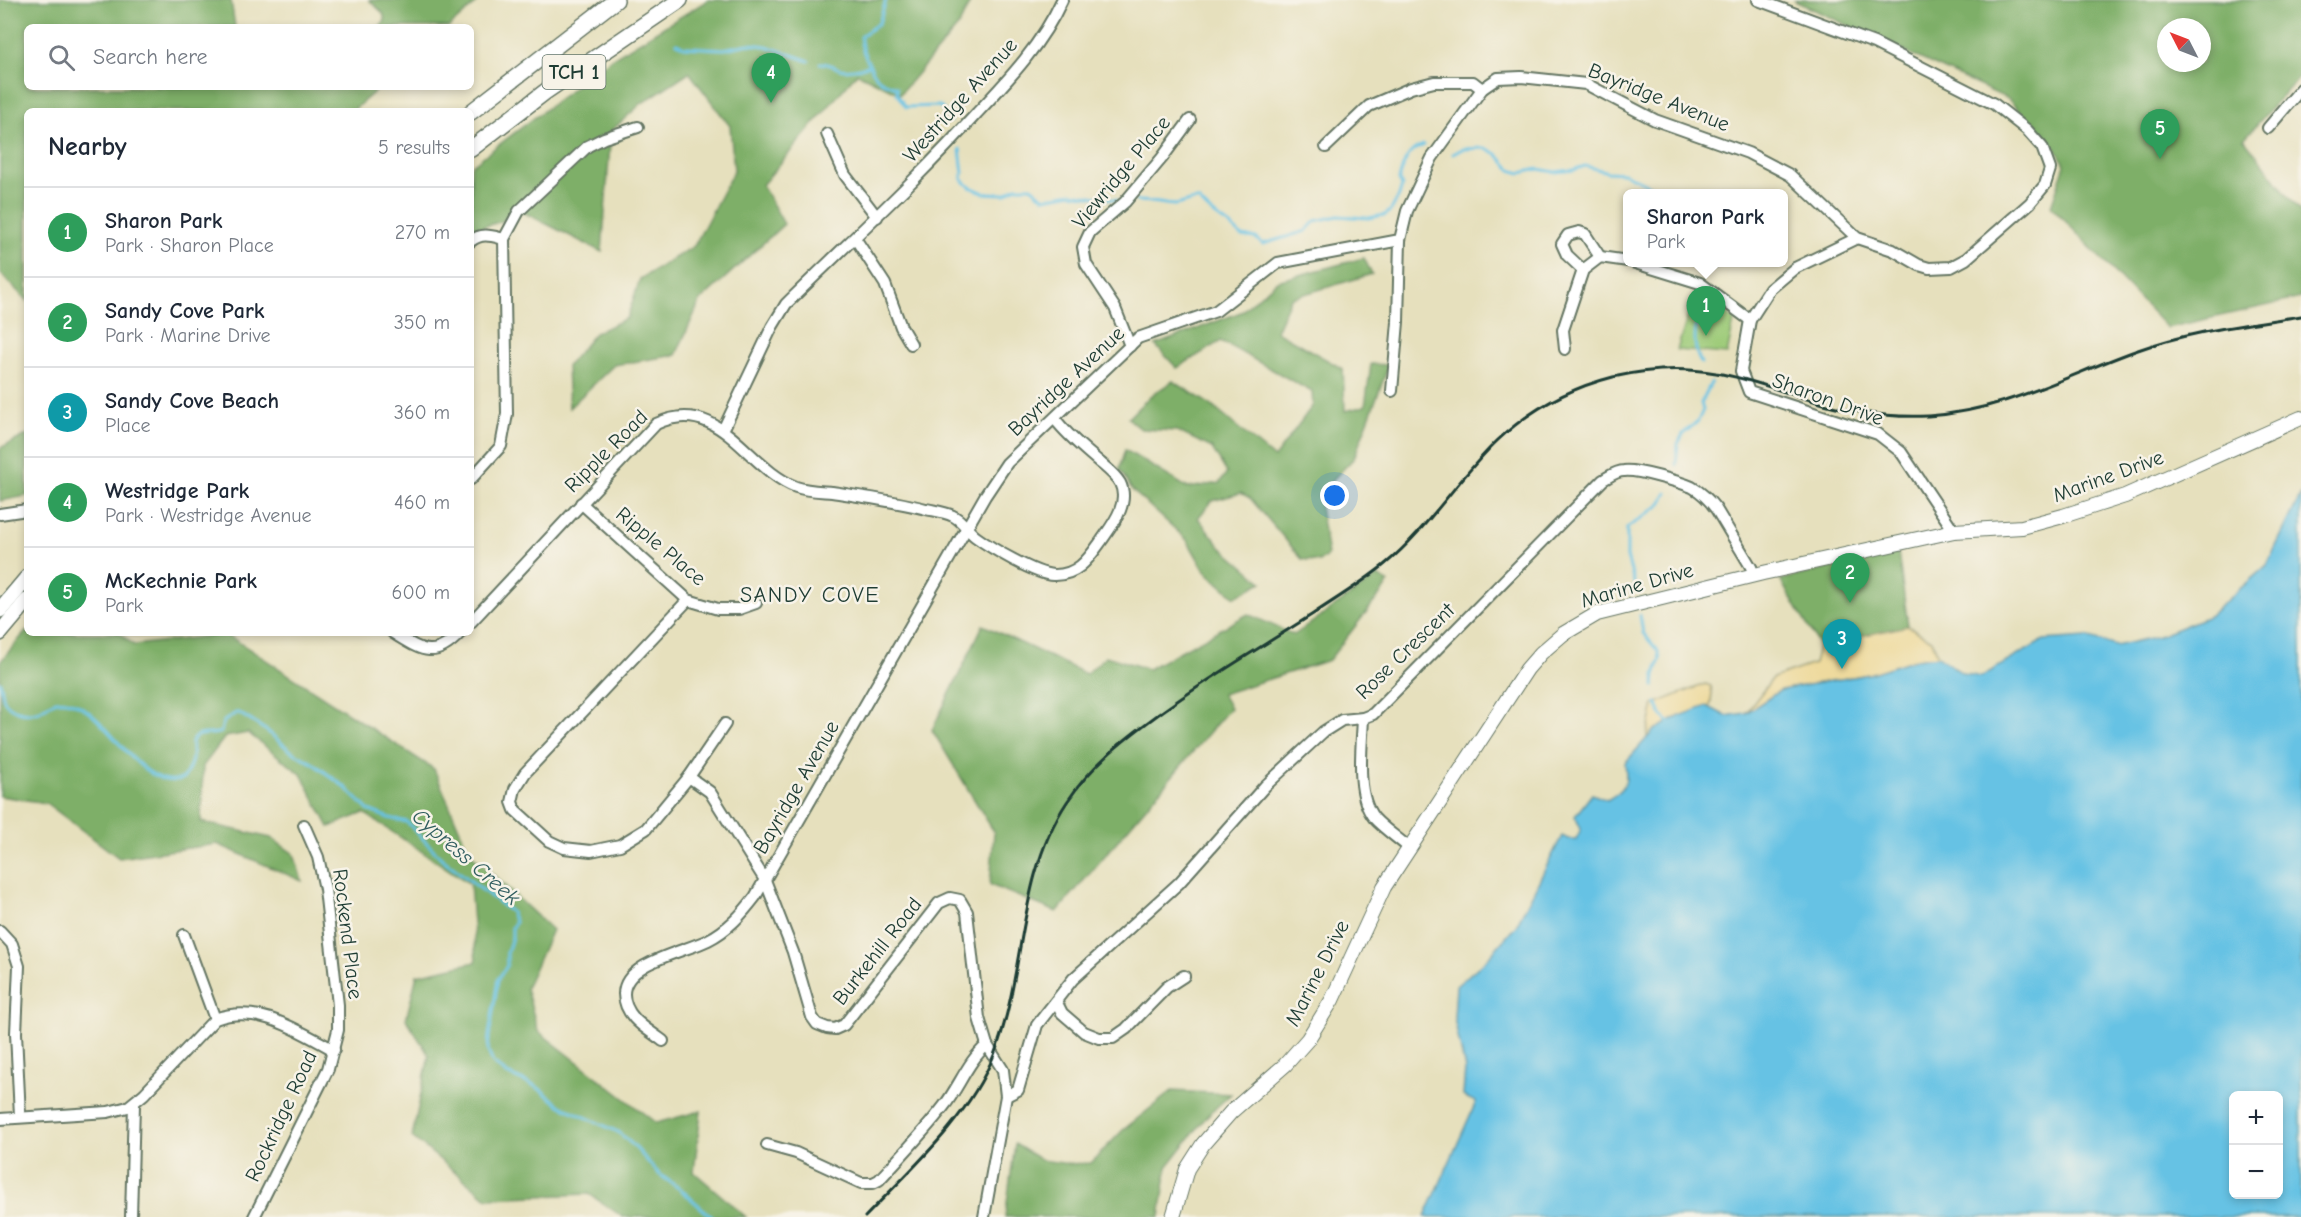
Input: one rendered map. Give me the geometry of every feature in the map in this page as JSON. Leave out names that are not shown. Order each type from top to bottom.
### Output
[{"type":"highway","name":"TCH 1","points":[[474,110],[616,0]]},
{"type":"highway","name":"TCH 1","points":[[474,147],[576,70],[680,0]]},
{"type":"highway","points":[[0,610],[24,582]]},
{"type":"highway","points":[[0,633],[24,605]]},
{"type":"main road","name":"Marine Drive","points":[[1173,1217],[1187,1169],[1203,1144],[1231,1112],[1285,1065],[1308,1039],[1332,1000],[1384,887],[1527,669],[1541,652],[1563,634],[1597,614],[1760,574],[1954,531],[2022,527],[2063,516],[2125,495],[2301,418]]},
{"type":"street","name":"Westridge Avenue","points":[[723,430],[772,327],[786,304],[947,147],[1024,62],[1042,37],[1062,0]]},
{"type":"street","name":"Bayridge Avenue","points":[[1482,89],[1498,78],[1521,77],[1586,84],[1655,120],[1748,153],[1790,175],[1857,238],[1893,250],[1929,268],[1944,268],[1959,264],[1976,252],[2038,195],[2049,175],[2047,157],[2027,130],[1994,104],[1874,43],[1758,0]]},
{"type":"street","points":[[1326,147],[1369,106],[1411,87],[1434,82],[1473,82],[1482,89],[1432,158],[1407,211],[1400,240],[1398,322],[1392,391]]},
{"type":"street","points":[[2268,128],[2301,89]]},
{"type":"street","name":"Viewridge Place","points":[[1130,346],[1115,308],[1086,264],[1083,247],[1090,232],[1125,202],[1190,120]]},
{"type":"street","points":[[474,477],[501,446],[507,414],[504,239],[519,211],[588,147],[604,138],[638,127]]},
{"type":"street","points":[[827,134],[845,175],[877,217]]},
{"type":"street","points":[[1583,270],[1563,250],[1562,244],[1568,235],[1579,232],[1585,234],[1600,257]]},
{"type":"street","points":[[474,239],[489,235],[504,239]]},
{"type":"street","points":[[855,238],[885,284],[900,327],[911,344]]},
{"type":"street","name":"Sharon Drive","points":[[1857,238],[1795,268],[1770,289],[1750,320],[1741,371],[1749,392],[1878,434],[1901,452],[1954,531]]},
{"type":"street","name":"Bayridge Avenue","points":[[663,1041],[635,1020],[627,1009],[624,998],[627,980],[638,969],[709,940],[738,919],[765,880],[1001,471],[1130,346],[1148,333],[1216,311],[1278,263],[1400,240]]},
{"type":"street","points":[[1565,349],[1563,330],[1583,270],[1600,257],[1623,260]]},
{"type":"street","points":[[1648,267],[1701,283],[1750,320]]},
{"type":"street","name":"Ripple Road","points":[[474,618],[656,424],[672,417],[684,416],[711,423],[723,430],[776,477],[797,487],[901,503],[955,516],[966,529]]},
{"type":"street","points":[[966,529],[1008,556],[1047,574],[1072,572],[1081,567],[1091,556],[1118,515],[1123,503],[1123,492],[1116,476],[1068,434],[1055,419]]},
{"type":"street","name":"Rose Crescent","points":[[1006,1096],[1018,1090],[1038,1025],[1073,979],[1179,883],[1265,786],[1323,732],[1342,720],[1363,718],[1373,714],[1595,488],[1613,474],[1635,471],[1692,488],[1716,509],[1751,567],[1760,574]]},
{"type":"street","name":"Ripple Place","points":[[581,503],[688,600],[718,609],[739,609],[756,603]]},
{"type":"street","points":[[0,514],[24,510]]},
{"type":"street","points":[[688,600],[525,773],[515,789],[512,802],[515,810],[549,841],[564,848],[591,851],[620,845],[646,829],[689,777],[725,724]]},
{"type":"street","points":[[398,636],[420,649],[435,652],[451,643],[457,636]]},
{"type":"street","points":[[1363,718],[1361,771],[1365,799],[1373,817],[1409,848]]},
{"type":"street","name":"Burkehill Road","points":[[689,777],[710,792],[765,880],[793,952],[807,1008],[817,1024],[835,1029],[844,1025],[939,903],[950,898],[960,900],[968,912],[976,1003],[987,1045],[1003,1070],[1006,1096],[984,1217]]},
{"type":"street","name":"Rockend Place","points":[[304,825],[318,857],[325,889],[338,1005],[338,1030],[334,1050]]},
{"type":"street","points":[[0,931],[12,944],[19,966],[15,1034],[20,1116]]},
{"type":"street","points":[[0,1119],[108,1112],[134,1104],[215,1019],[184,935]]},
{"type":"street","points":[[1057,1003],[1062,1013],[1084,1032],[1099,1038],[1113,1038],[1126,1029],[1167,987],[1184,976]]},
{"type":"street","name":"Rockridge Road","points":[[215,1019],[234,1014],[261,1016],[276,1020],[334,1050],[328,1069],[254,1217]]},
{"type":"street","points":[[767,1145],[796,1153],[861,1183],[873,1184],[944,1106],[979,1053],[987,1045]]},
{"type":"street","points":[[131,1217],[134,1104]]},
{"type":"green space","points":[[0,0],[231,0],[235,24],[24,24],[24,90],[376,90],[356,108],[24,108],[24,298],[0,273]]},
{"type":"green space","points":[[369,0],[480,0],[452,24],[382,24],[385,21],[383,13]]},
{"type":"green space","points":[[708,0],[971,0],[959,25],[900,94],[857,73],[762,185],[784,224],[700,301],[676,355],[614,365],[569,408],[567,366],[595,333],[627,318],[640,279],[694,246],[734,170],[730,126],[689,72],[642,103],[611,131],[602,252],[513,207],[503,221],[474,229],[474,164],[614,57]]},
{"type":"green space","points":[[1793,0],[2301,0],[2301,75],[2244,139],[2301,212],[2301,298],[2167,328],[2051,206],[2065,165],[2056,149],[2008,99]]},
{"type":"green space","points":[[1364,258],[1372,274],[1291,298],[1276,331],[1343,369],[1345,411],[1365,406],[1371,364],[1389,365],[1354,458],[1318,495],[1328,555],[1319,562],[1302,559],[1250,498],[1241,493],[1212,501],[1198,518],[1221,547],[1262,582],[1235,597],[1205,571],[1187,540],[1132,490],[1119,469],[1125,450],[1188,488],[1219,483],[1227,473],[1212,448],[1177,431],[1141,429],[1128,418],[1150,396],[1173,381],[1211,405],[1274,458],[1313,405],[1312,392],[1221,341],[1177,368],[1155,345],[1241,312],[1277,281]]},
{"type":"green space","points":[[1694,296],[1713,298],[1734,321],[1727,354],[1677,350]]},
{"type":"green space","points":[[24,436],[24,497],[0,501],[0,448]]},
{"type":"green space","points":[[1898,552],[1908,626],[1819,645],[1780,580]]},
{"type":"green space","points":[[1378,576],[1389,583],[1329,660],[1222,694],[1230,708],[1057,912],[990,885],[994,832],[932,730],[983,625],[1086,674],[1106,656],[1148,669],[1248,614],[1294,635]]},
{"type":"green space","points":[[24,634],[24,636],[123,636],[134,645],[209,636],[229,636],[434,769],[469,852],[552,930],[526,988],[538,1031],[656,1123],[701,1111],[694,1172],[746,1217],[623,1217],[589,1194],[487,1198],[412,1137],[429,1055],[406,1019],[417,975],[476,962],[470,884],[364,813],[329,827],[301,774],[248,733],[225,737],[203,766],[201,822],[271,838],[294,854],[302,881],[217,844],[119,858],[46,803],[0,796],[0,662]]},
{"type":"green space","points":[[1172,1091],[1231,1094],[1207,1116],[1167,1167],[1160,1217],[1005,1217],[1015,1144],[1041,1160],[1070,1164],[1091,1163],[1123,1130]]},
{"type":"sand","points":[[1908,626],[1932,640],[1938,656],[1916,659],[1869,674],[1781,690],[1746,713],[1773,678],[1814,664],[1819,645]]},
{"type":"sand","points":[[1705,684],[1711,686],[1710,708],[1648,745],[1647,735],[1654,704]]},
{"type":"water","points":[[2301,494],[2301,1217],[1425,1217],[1476,1102],[1463,1096],[1465,1069],[1454,1018],[1456,986],[1485,961],[1516,926],[1562,836],[1576,839],[1581,829],[1575,816],[1592,794],[1607,800],[1622,789],[1626,781],[1625,763],[1654,730],[1680,716],[1707,706],[1726,716],[1746,713],[1781,690],[1869,674],[1916,659],[1938,656],[1962,673],[1981,677],[2044,640],[2087,637],[2116,646],[2159,636],[2209,616],[2267,565]]},
{"type":"waterway","points":[[886,0],[879,23],[861,36],[862,47],[870,66],[880,80],[897,88],[897,94],[906,107],[940,106],[951,121]]},
{"type":"waterway","points":[[677,43],[684,47],[724,49],[749,44],[766,46],[809,61]]},
{"type":"waterway","points":[[820,63],[843,70],[870,65]]},
{"type":"waterway","points":[[1136,201],[1175,205],[1199,200],[1203,206],[1241,236],[1256,238],[1263,244],[1306,231],[1315,221],[1338,216],[1368,218],[1385,215],[1391,210],[1399,196],[1402,186],[1399,180],[1407,158],[1413,150],[1424,145]]},
{"type":"waterway","points":[[1453,154],[1462,149],[1486,148],[1497,154],[1511,170],[1521,173],[1538,169],[1555,172],[1585,166],[1608,172],[1624,173],[1657,189]]},
{"type":"waterway","points":[[960,149],[962,179],[970,187],[984,193],[1005,194],[1016,187],[1031,187],[1044,198],[1072,193],[1116,200]]},
{"type":"waterway","points":[[1701,363],[1695,341],[1696,326],[1703,304]]},
{"type":"waterway","points":[[1676,465],[1678,444],[1683,434],[1698,421],[1703,410],[1701,403],[1711,383]]},
{"type":"waterway","points":[[1636,589],[1627,557],[1627,528],[1660,505],[1667,493]]},
{"type":"waterway","points":[[1640,615],[1643,633],[1658,651],[1660,659],[1654,686]]},
{"type":"waterway","name":"Cypress Creek","points":[[0,682],[6,704],[19,711],[37,712],[57,701],[69,702],[87,711],[144,769],[157,777],[170,780],[184,778],[191,761],[194,738],[199,735],[221,732],[223,722],[239,713],[346,788],[368,810],[407,822],[442,859],[511,912],[515,922],[507,953],[507,966],[498,979],[489,1036],[488,1051],[493,1063],[507,1074],[537,1087],[561,1106],[618,1132],[659,1174],[712,1217]]},
{"type":"waterway","points":[[1657,703],[1661,715],[1670,723]]},
{"type":"railway","points":[[865,1217],[937,1142],[983,1078],[994,1055],[1004,1024],[1030,893],[1039,862],[1051,831],[1067,802],[1087,775],[1123,741],[1181,698],[1313,614],[1384,565],[1415,536],[1483,455],[1511,429],[1538,409],[1582,387],[1613,377],[1639,372],[1678,370],[1728,375],[1821,403],[1867,413],[1898,416],[1956,413],[2008,400],[2135,351],[2176,338],[2301,316]]},
{"type":"place","name":"Westridge Park","points":[[771,103]]},
{"type":"place","name":"McKechnie Park","points":[[2160,159]]},
{"type":"place","name":"Sharon Park","points":[[1706,336]]},
{"type":"place","name":"Sandy Cove Park","points":[[1850,603]]},
{"type":"place","name":"Sandy Cove Beach","points":[[1842,669]]},
{"type":"district","name":"SANDY COVE","points":[[810,595]]}]
